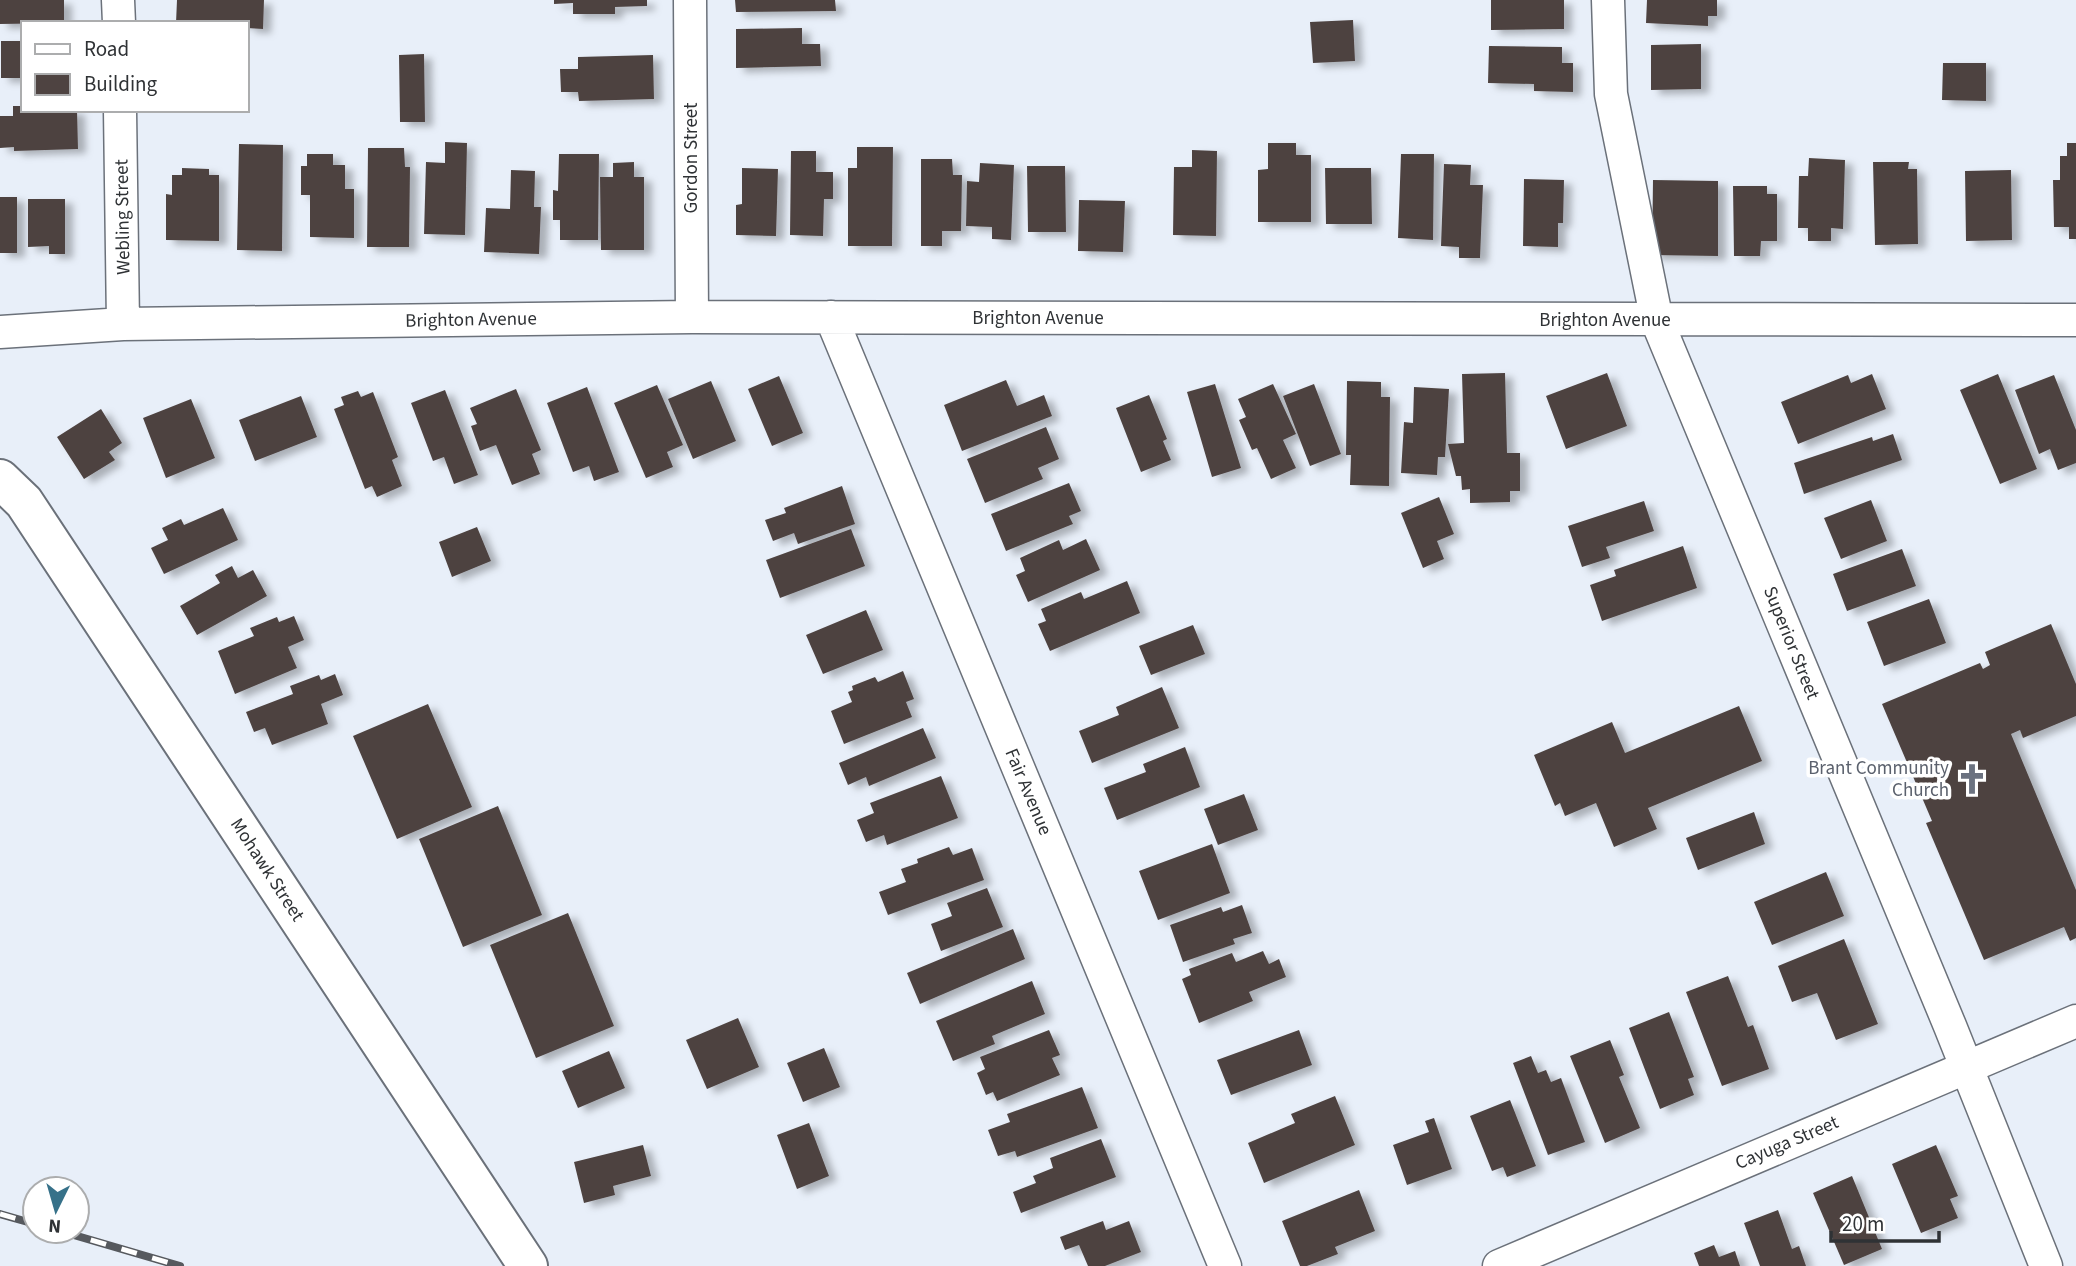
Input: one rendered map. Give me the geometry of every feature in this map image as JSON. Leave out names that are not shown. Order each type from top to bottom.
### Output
[{"type":"street","points":[[118,0],[119,21]]},
{"type":"street","name":"Gordon Street","points":[[690,0],[692,317]]},
{"type":"street","name":"Superior Street","points":[[1608,0],[1611,94],[1657,320],[2046,1266]]},
{"type":"street","name":"Webling Street","points":[[120,112],[123,324]]},
{"type":"street","name":"Brighton Avenue","points":[[0,332],[123,324],[692,317],[2076,320]]},
{"type":"street","name":"Fair Avenue","points":[[831,317],[1225,1266]]},
{"type":"street","name":"Mohawk Street","points":[[0,479],[24,502],[528,1266]]},
{"type":"street","name":"Cayuga Street","points":[[1499,1266],[2076,1021]]},
{"type":"building","points":[[0,0],[64,0],[64,21],[0,24]]},
{"type":"building","points":[[177,0],[264,0],[263,29],[248,28],[248,21],[176,21]]},
{"type":"building","points":[[554,0],[647,0],[647,6],[615,7],[615,14],[573,14],[573,3],[554,4]]},
{"type":"building","points":[[735,0],[835,0],[836,11],[736,12]]},
{"type":"building","points":[[1491,0],[1564,0],[1564,29],[1491,30]]},
{"type":"building","points":[[1647,0],[1717,0],[1717,16],[1708,16],[1708,26],[1646,23]]},
{"type":"building","points":[[1353,20],[1355,61],[1313,63],[1310,22]]},
{"type":"building","points":[[802,28],[802,44],[820,44],[821,66],[736,68],[736,29]]},
{"type":"building","points":[[1,41],[21,41],[21,78],[1,78]]},
{"type":"building","points":[[1701,44],[1701,89],[1651,90],[1651,45]]},
{"type":"building","points":[[1489,46],[1562,47],[1562,63],[1573,63],[1573,92],[1534,91],[1534,84],[1488,83]]},
{"type":"building","points":[[424,54],[425,122],[400,122],[399,55]]},
{"type":"building","points":[[653,55],[654,99],[579,101],[578,92],[561,92],[560,69],[578,69],[578,57]]},
{"type":"building","points":[[1943,63],[1986,63],[1986,101],[1942,100]]},
{"type":"building","points":[[13,106],[21,106],[21,112],[77,112],[78,149],[14,151],[14,147],[0,148],[0,116],[13,116]]},
{"type":"building","points":[[445,142],[467,143],[465,235],[424,234],[426,162],[445,163]]},
{"type":"building","points":[[1268,143],[1296,143],[1296,155],[1311,155],[1311,222],[1258,222],[1258,170],[1268,169]]},
{"type":"building","points":[[2067,143],[2076,143],[2076,239],[2069,239],[2069,227],[2054,227],[2053,180],[2060,180],[2060,156],[2067,156]]},
{"type":"building","points":[[239,144],[283,145],[282,251],[237,250]]},
{"type":"building","points":[[857,147],[893,147],[892,246],[848,246],[848,168],[857,168]]},
{"type":"building","points":[[368,148],[404,148],[405,167],[410,167],[409,247],[367,247]]},
{"type":"building","points":[[1192,150],[1217,151],[1216,236],[1173,235],[1174,167],[1192,167]]},
{"type":"building","points":[[791,151],[816,151],[816,172],[833,172],[833,199],[824,199],[823,236],[790,235]]},
{"type":"building","points":[[307,154],[333,154],[333,165],[345,165],[345,189],[354,189],[354,238],[310,237],[310,195],[301,195],[301,166],[307,166]]},
{"type":"building","points":[[559,154],[599,154],[598,240],[560,240],[560,220],[553,220],[553,190],[558,191]]},
{"type":"building","points":[[1401,154],[1434,154],[1433,240],[1398,238]]},
{"type":"building","points":[[1809,158],[1845,160],[1843,229],[1831,228],[1831,241],[1808,241],[1808,228],[1798,228],[1799,176],[1808,176]]},
{"type":"building","points":[[921,159],[952,159],[953,175],[962,175],[961,231],[942,231],[942,246],[921,246]]},
{"type":"building","points":[[634,162],[634,177],[644,177],[644,250],[601,250],[600,177],[613,177],[613,163]]},
{"type":"building","points":[[1873,162],[1909,162],[1908,169],[1917,169],[1918,244],[1875,245]]},
{"type":"building","points":[[980,163],[1014,165],[1011,240],[992,239],[992,227],[966,226],[967,181],[979,182]]},
{"type":"building","points":[[1444,164],[1471,165],[1470,185],[1483,185],[1480,258],[1459,258],[1459,247],[1441,246]]},
{"type":"building","points":[[1027,166],[1065,166],[1066,232],[1028,232]]},
{"type":"building","points":[[182,168],[209,169],[209,175],[219,175],[219,241],[166,240],[166,194],[172,195],[172,175],[182,175]]},
{"type":"building","points":[[742,168],[778,169],[776,236],[736,235],[736,205],[742,204]]},
{"type":"building","points":[[1325,168],[1371,168],[1372,224],[1326,224]]},
{"type":"building","points":[[511,170],[535,171],[534,207],[541,207],[539,254],[484,252],[486,208],[510,209]]},
{"type":"building","points":[[2011,170],[2012,240],[1966,241],[1965,171]]},
{"type":"building","points":[[1524,179],[1564,180],[1563,223],[1558,223],[1558,247],[1523,246]]},
{"type":"building","points":[[1653,180],[1718,181],[1718,256],[1652,255]]},
{"type":"building","points":[[1733,186],[1767,186],[1767,194],[1777,194],[1777,241],[1761,241],[1760,256],[1734,256]]},
{"type":"building","points":[[0,197],[17,197],[17,253],[0,253]]},
{"type":"building","points":[[28,199],[65,199],[65,254],[49,254],[49,246],[28,247]]},
{"type":"building","points":[[1079,200],[1125,201],[1123,252],[1078,251]]},
{"type":"building","points":[[1505,373],[1507,453],[1520,453],[1520,491],[1510,491],[1510,502],[1470,503],[1470,489],[1462,490],[1461,476],[1456,476],[1448,444],[1464,443],[1462,374]]},
{"type":"building","points":[[1607,373],[1627,426],[1566,449],[1546,396]]},
{"type":"building","points":[[1872,374],[1886,409],[1798,444],[1781,402],[1848,375],[1851,383]]},
{"type":"building","points":[[1998,374],[2037,469],[2000,484],[1960,390]]},
{"type":"building","points":[[2054,375],[2076,430],[2076,463],[2058,470],[2050,449],[2039,454],[2015,390]]},
{"type":"building","points":[[779,376],[803,433],[772,446],[748,389]]},
{"type":"building","points":[[1006,380],[1017,406],[1044,395],[1052,416],[962,451],[944,405]]},
{"type":"building","points":[[711,381],[736,441],[693,459],[668,399]]},
{"type":"building","points":[[1347,381],[1381,382],[1381,397],[1390,397],[1389,486],[1350,485],[1351,455],[1346,455]]},
{"type":"building","points":[[1215,384],[1241,468],[1212,477],[1187,392]]},
{"type":"building","points":[[1273,384],[1296,434],[1283,440],[1296,468],[1271,479],[1257,448],[1252,450],[1239,420],[1246,417],[1238,399]]},
{"type":"building","points":[[1314,384],[1341,454],[1310,466],[1283,396]]},
{"type":"building","points":[[657,385],[683,445],[667,452],[673,467],[646,478],[614,403]]},
{"type":"building","points":[[587,387],[619,472],[594,481],[589,466],[573,472],[547,403]]},
{"type":"building","points":[[1414,387],[1449,389],[1445,457],[1438,457],[1437,475],[1401,473],[1404,422],[1413,423]]},
{"type":"building","points":[[516,389],[541,450],[532,454],[540,474],[512,485],[496,445],[480,451],[471,426],[477,424],[470,408]]},
{"type":"building","points":[[445,390],[478,475],[454,484],[444,457],[433,461],[411,403]]},
{"type":"building","points":[[358,391],[361,397],[373,392],[398,457],[392,460],[402,486],[377,497],[372,486],[365,489],[334,409],[344,405],[341,397]]},
{"type":"building","points":[[1149,395],[1167,439],[1163,441],[1171,460],[1141,472],[1116,408]]},
{"type":"building","points":[[301,396],[317,437],[255,461],[239,420]]},
{"type":"building","points":[[191,399],[215,458],[166,478],[143,418]]},
{"type":"building","points":[[101,409],[122,443],[109,452],[115,460],[84,479],[57,437]]},
{"type":"building","points":[[1046,427],[1059,459],[1038,468],[1043,479],[985,503],[967,459]]},
{"type":"building","points":[[1893,434],[1902,460],[1804,494],[1794,463],[1872,437],[1873,441]]},
{"type":"building","points":[[1069,483],[1081,511],[1069,516],[1073,524],[1006,551],[991,514]]},
{"type":"building","points":[[842,486],[855,524],[798,544],[794,533],[773,541],[765,520],[786,513],[784,508]]},
{"type":"building","points":[[1439,497],[1454,534],[1437,541],[1444,559],[1423,568],[1401,513]]},
{"type":"building","points":[[1871,500],[1887,541],[1841,559],[1824,518]]},
{"type":"building","points":[[1644,501],[1654,531],[1606,547],[1610,558],[1582,567],[1568,526]]},
{"type":"building","points":[[223,508],[238,540],[164,574],[151,548],[168,540],[162,528],[181,519],[184,525]]},
{"type":"building","points":[[477,527],[491,561],[452,577],[439,542]]},
{"type":"building","points":[[851,529],[865,566],[780,598],[766,560]]},
{"type":"building","points":[[1086,539],[1100,570],[1028,602],[1016,575],[1025,571],[1020,558],[1059,540],[1063,550]]},
{"type":"building","points":[[1683,546],[1697,588],[1602,621],[1590,585],[1616,576],[1614,570]]},
{"type":"building","points":[[1902,549],[1916,586],[1847,611],[1833,574]]},
{"type":"building","points":[[232,566],[238,578],[253,570],[267,596],[197,635],[180,606],[220,583],[215,575]]},
{"type":"building","points":[[1127,581],[1140,613],[1050,651],[1038,624],[1046,621],[1041,609],[1081,592],[1084,599]]},
{"type":"building","points":[[1929,599],[1946,643],[1884,666],[1867,622]]},
{"type":"building","points":[[866,610],[883,650],[823,674],[806,635]]},
{"type":"building","points":[[294,616],[304,640],[288,647],[297,668],[235,694],[218,651],[254,636],[250,628],[277,617],[279,622]]},
{"type":"building","name":"Brant Community Church","points":[[2051,624],[2076,684],[2076,716],[2023,738],[2020,730],[2011,734],[2076,890],[2076,938],[2070,941],[2064,927],[1984,960],[1926,823],[1932,821],[1882,704],[1980,663],[1983,669],[1990,665],[1985,652]]},
{"type":"building","points":[[1193,625],[1205,654],[1151,675],[1139,646]]},
{"type":"building","points":[[903,671],[914,699],[906,702],[912,717],[844,744],[831,711],[852,702],[848,692],[853,690],[852,686],[875,677],[878,682]]},
{"type":"building","points":[[335,674],[343,695],[321,704],[328,724],[272,745],[265,728],[254,732],[246,712],[293,694],[290,686],[319,675],[321,680]]},
{"type":"building","points":[[1162,687],[1179,728],[1092,763],[1079,731],[1119,715],[1116,707]]},
{"type":"building","points":[[428,704],[472,807],[397,839],[353,736]]},
{"type":"building","points":[[1739,706],[1762,761],[1648,808],[1657,829],[1614,847],[1596,803],[1565,816],[1560,803],[1555,806],[1534,755],[1612,722],[1625,753]]},
{"type":"building","points":[[923,728],[936,758],[869,786],[866,777],[848,785],[839,763]]},
{"type":"building","points":[[1185,747],[1200,787],[1117,820],[1104,788],[1146,772],[1143,764]]},
{"type":"building","points":[[941,776],[958,818],[887,845],[884,835],[866,842],[857,820],[874,813],[870,803]]},
{"type":"building","points":[[1244,794],[1258,830],[1218,845],[1204,809]]},
{"type":"building","points":[[498,806],[542,915],[463,947],[419,839]]},
{"type":"building","points":[[1754,812],[1765,844],[1698,870],[1686,838]]},
{"type":"building","points":[[1212,844],[1230,893],[1158,920],[1139,871]]},
{"type":"building","points":[[949,847],[953,855],[972,848],[984,880],[888,915],[879,892],[906,882],[901,869],[918,863],[917,859]]},
{"type":"building","points":[[1826,872],[1844,916],[1772,945],[1754,902]]},
{"type":"building","points":[[987,888],[1003,927],[941,951],[931,924],[952,916],[947,903]]},
{"type":"building","points":[[1242,905],[1252,933],[1233,939],[1235,944],[1183,962],[1170,925],[1221,907],[1223,912]]},
{"type":"building","points":[[568,913],[614,1026],[536,1058],[490,945]]},
{"type":"building","points":[[1013,929],[1025,959],[920,1004],[907,973]]},
{"type":"building","points":[[1844,939],[1878,1024],[1836,1040],[1817,993],[1792,1002],[1778,966]]},
{"type":"building","points":[[1263,951],[1269,964],[1279,959],[1286,977],[1249,992],[1253,1001],[1199,1023],[1182,979],[1191,975],[1189,969],[1232,953],[1236,962]]},
{"type":"building","points":[[1728,976],[1748,1027],[1753,1025],[1769,1069],[1722,1086],[1686,992]]},
{"type":"building","points":[[1032,981],[1045,1014],[992,1036],[995,1044],[953,1061],[936,1021]]},
{"type":"building","points":[[1669,1012],[1694,1077],[1688,1079],[1694,1095],[1660,1109],[1629,1028]]},
{"type":"building","points":[[738,1018],[759,1067],[707,1089],[686,1040]]},
{"type":"building","points":[[1049,1030],[1060,1055],[1052,1058],[1060,1075],[997,1101],[993,1092],[986,1095],[977,1073],[985,1069],[980,1057]]},
{"type":"building","points":[[1299,1030],[1312,1065],[1231,1095],[1217,1060]]},
{"type":"building","points":[[1610,1040],[1624,1075],[1619,1077],[1640,1128],[1605,1143],[1570,1056]]},
{"type":"building","points":[[824,1048],[840,1087],[803,1102],[787,1063]]},
{"type":"building","points":[[609,1051],[625,1088],[578,1108],[562,1071]]},
{"type":"building","points":[[1531,1056],[1538,1073],[1546,1070],[1551,1082],[1561,1078],[1585,1142],[1548,1155],[1513,1063]]},
{"type":"building","points":[[1082,1087],[1098,1128],[1017,1157],[1015,1151],[998,1156],[988,1130],[1010,1122],[1007,1114]]},
{"type":"building","points":[[1335,1096],[1355,1145],[1264,1183],[1248,1143],[1295,1123],[1291,1114]]},
{"type":"building","points":[[1510,1100],[1536,1166],[1507,1177],[1503,1167],[1492,1171],[1470,1116]]},
{"type":"building","points":[[1434,1118],[1452,1169],[1407,1185],[1393,1145],[1429,1132],[1425,1121]]},
{"type":"building","points":[[809,1123],[829,1176],[797,1189],[777,1135]]},
{"type":"building","points":[[1101,1139],[1116,1177],[1021,1213],[1013,1192],[1036,1183],[1033,1176],[1053,1168],[1050,1158]]},
{"type":"building","points":[[643,1145],[651,1176],[613,1186],[615,1195],[584,1203],[574,1162]]},
{"type":"building","points":[[1936,1145],[1958,1196],[1950,1199],[1958,1218],[1921,1233],[1892,1164]]},
{"type":"building","points":[[1852,1176],[1882,1249],[1844,1265],[1813,1193]]},
{"type":"building","points":[[1359,1190],[1375,1231],[1335,1247],[1338,1254],[1307,1266],[1300,1266],[1282,1221]]},
{"type":"building","points":[[1778,1210],[1792,1249],[1799,1246],[1806,1266],[1760,1266],[1744,1223]]},
{"type":"building","points":[[1103,1221],[1106,1230],[1129,1221],[1141,1252],[1105,1266],[1088,1266],[1079,1245],[1065,1250],[1060,1237]]},
{"type":"building","points":[[1714,1245],[1719,1257],[1735,1251],[1740,1266],[1699,1266],[1694,1253]]},
{"type":"railway","points":[[0,1214],[21,1220]]},
{"type":"railway","points":[[91,1240],[180,1266]]},
{"type":"place","name":"Brant Community Church","points":[[1972,779]]}]
